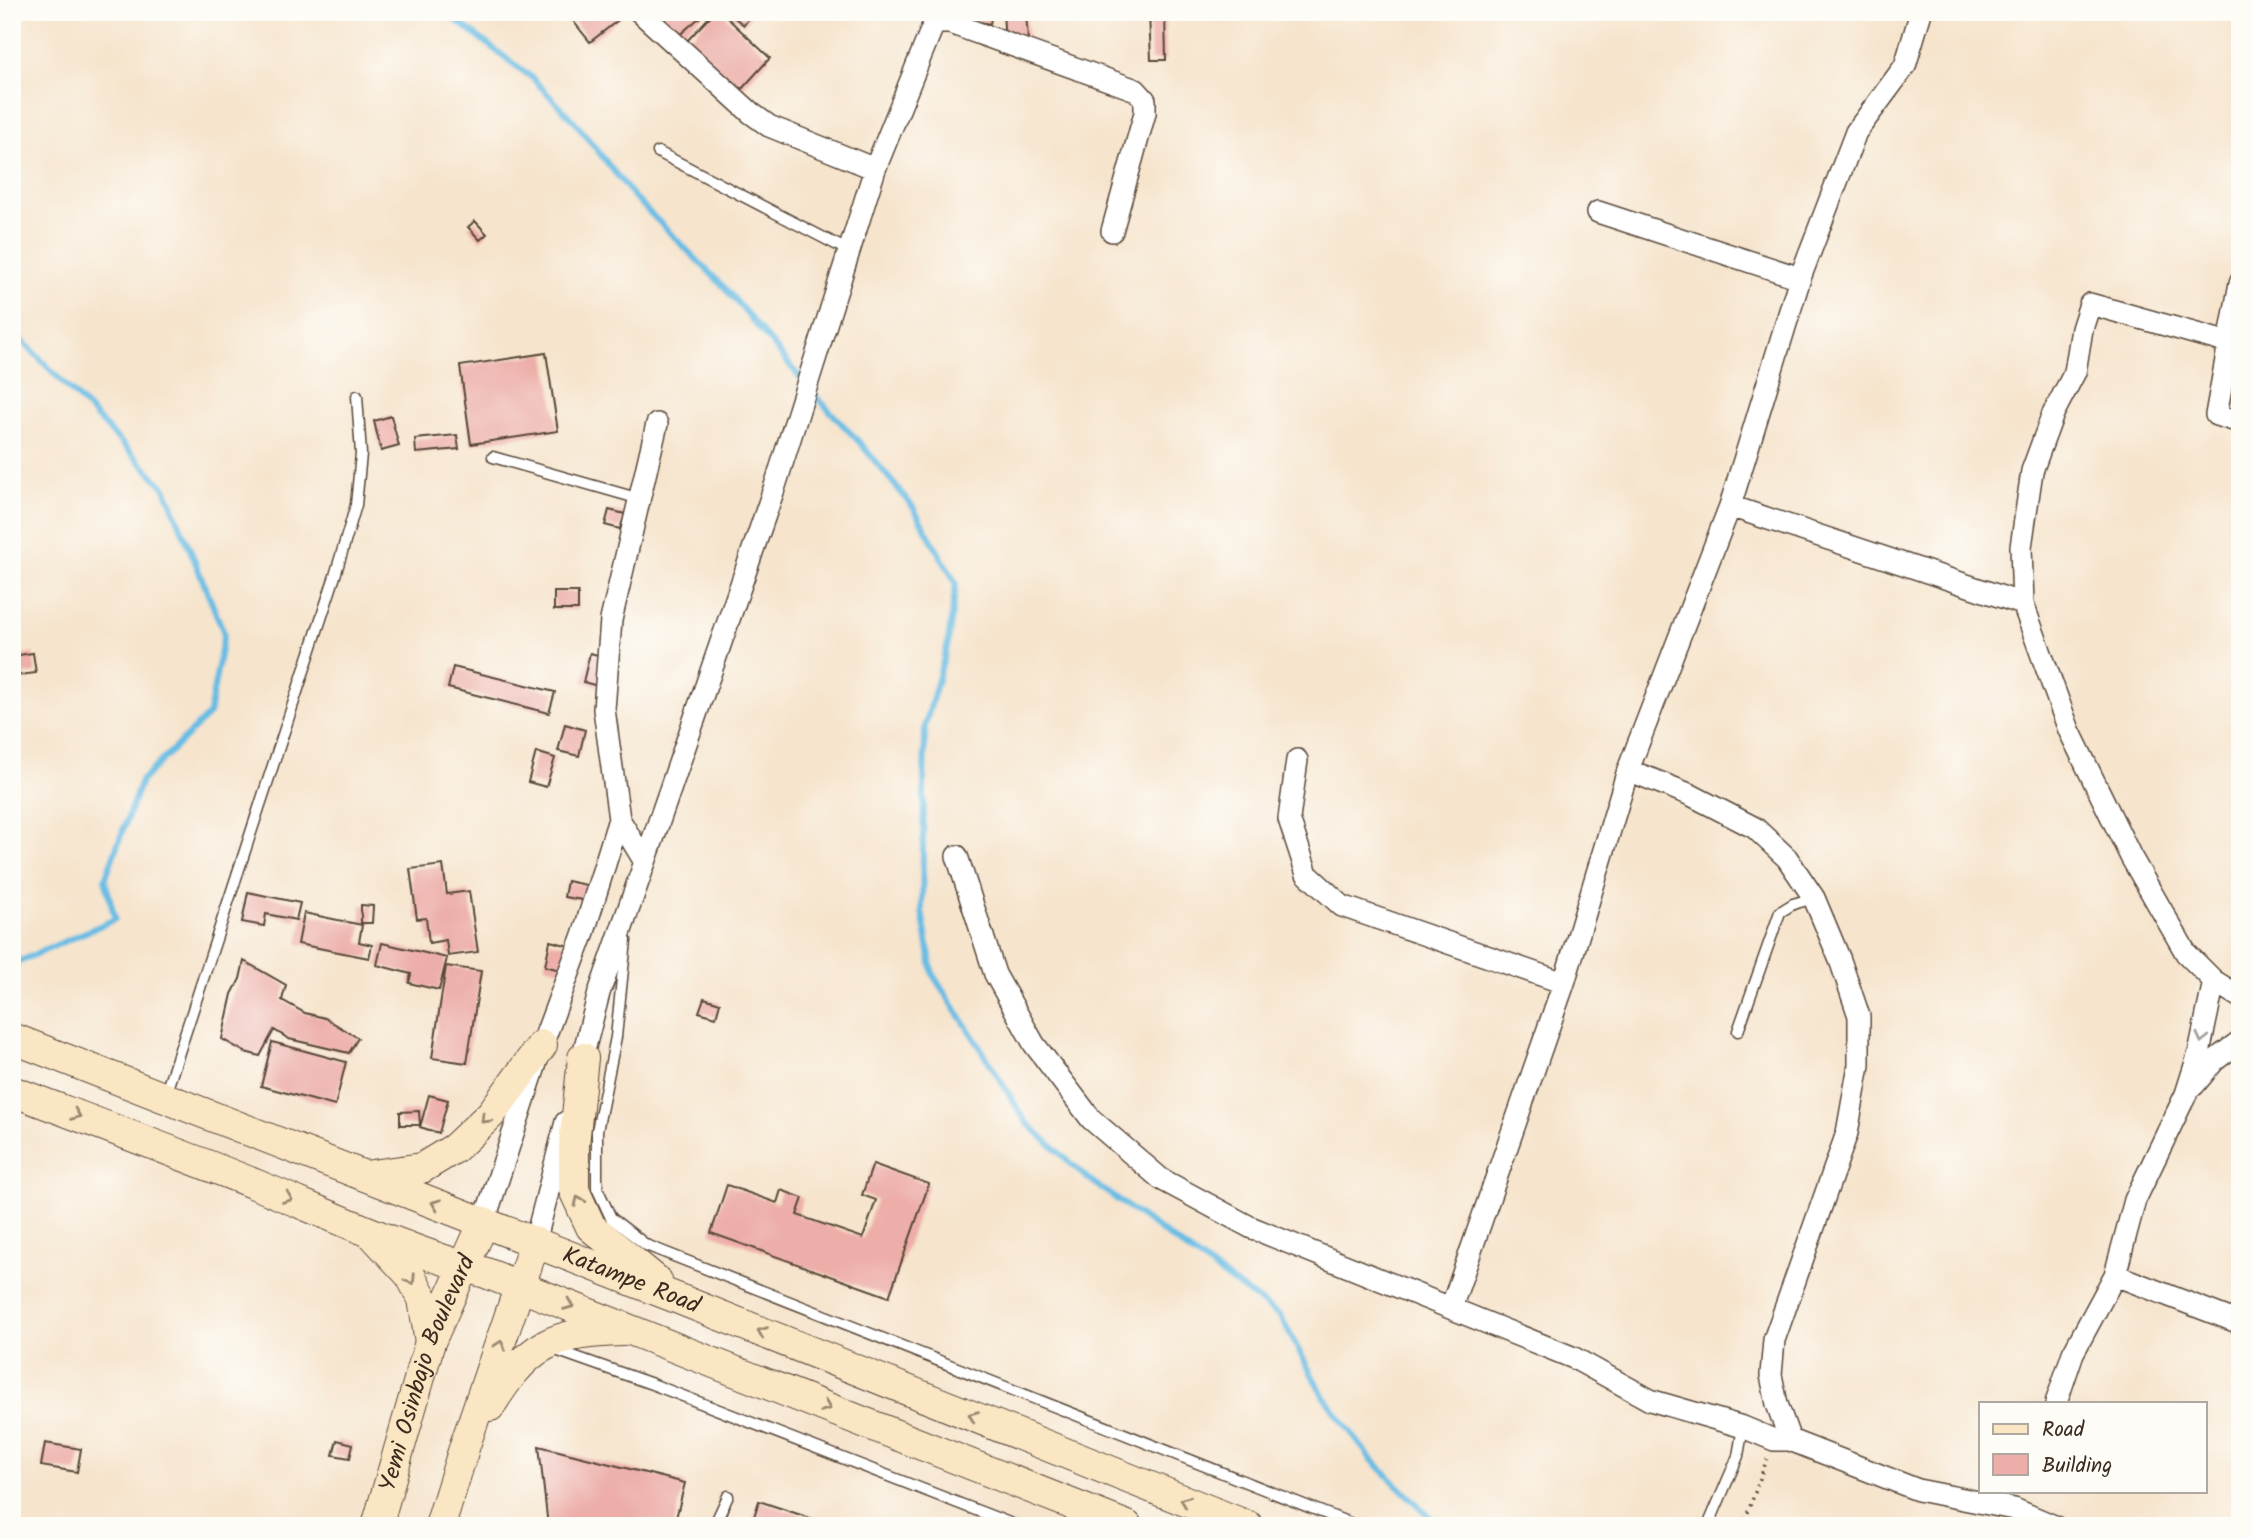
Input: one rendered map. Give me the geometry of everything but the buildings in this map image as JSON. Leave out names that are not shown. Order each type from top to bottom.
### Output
[{"type":"main road","name":"Katampe Road","points":[[12,1038],[679,1298],[1248,1526]]},
{"type":"main road","points":[[363,1176],[422,1168],[455,1148],[491,1114],[542,1045]]},
{"type":"main road","points":[[583,1058],[574,1145],[574,1190],[591,1227],[679,1298]]},
{"type":"main road","name":"Katampe Road","points":[[12,1091],[634,1331],[1127,1526]]},
{"type":"main road","name":"Yemi Osinbajo Boulevard","points":[[377,1526],[430,1342],[484,1222]]},
{"type":"main road","points":[[368,1230],[410,1275],[423,1299],[430,1342]]},
{"type":"main road","points":[[440,1526],[535,1242]]},
{"type":"main road","points":[[466,1445],[517,1367],[544,1346],[583,1333],[634,1331]]},
{"type":"street","points":[[640,12],[768,126],[875,169]]},
{"type":"street","points":[[1451,1308],[1564,983],[1628,770],[1730,506],[1800,278],[1856,132],[1905,66],[1921,12]]},
{"type":"street","points":[[535,1242],[599,993],[775,486],[875,169],[932,27],[937,23],[950,23],[1136,90],[1145,100],[1144,113],[1112,231]]},
{"type":"street","points":[[1598,212],[1800,278]]},
{"type":"street","points":[[2240,283],[2216,415],[2240,422]]},
{"type":"street","points":[[2229,342],[2090,304],[2082,328],[2075,372],[2053,414],[2032,471],[2021,547],[2023,604],[2069,730],[2131,857],[2186,953],[2214,981],[2240,997]]},
{"type":"street","points":[[645,862],[619,819],[604,709],[611,620],[657,424]]},
{"type":"street","points":[[1730,506],[2023,604]]},
{"type":"street","points":[[1297,760],[1289,819],[1307,874],[1342,906],[1564,983]]},
{"type":"street","points":[[1628,770],[1691,795],[1755,828],[1787,858],[1814,898],[1840,960],[1859,1016],[1859,1065],[1847,1133],[1774,1340],[1771,1375],[1782,1440]]},
{"type":"street","points":[[484,1222],[542,1045],[583,935],[619,819]]},
{"type":"street","points":[[957,856],[995,974],[1034,1044],[1091,1119],[1161,1179],[1250,1227],[1574,1358],[1650,1400],[1782,1440],[1918,1490],[2017,1500],[2054,1526]]},
{"type":"street","points":[[2056,1402],[2073,1353],[2115,1275],[2135,1200],[2186,1094],[2199,1054],[2214,981]]},
{"type":"street","points":[[2186,1094],[2214,1061],[2240,1041]]},
{"type":"street","points":[[2115,1275],[2240,1323]]},
{"type":"lane","points":[[658,152],[849,251]]},
{"type":"lane","points":[[164,1098],[356,505],[360,454],[357,396]]},
{"type":"lane","points":[[493,457],[640,499]]},
{"type":"lane","points":[[1738,1031],[1780,912],[1793,904],[1814,898]]},
{"type":"lane","points":[[629,909],[616,1037],[597,1132],[597,1188],[611,1218],[646,1245],[1357,1526]]},
{"type":"lane","points":[[544,1346],[665,1389],[1017,1526]]},
{"type":"lane","points":[[1708,1526],[1738,1456],[1743,1427]]},
{"type":"lane","points":[[714,1526],[728,1496]]},
{"type":"path","points":[[1742,1526],[1782,1440]]},
{"type":"waterway","points":[[445,12],[531,77],[575,122],[634,197],[725,288],[804,382]]},
{"type":"waterway","points":[[12,330],[165,488],[224,633],[209,714],[141,781],[105,879],[115,919],[16,963],[12,969]]},
{"type":"waterway","points":[[811,391],[861,444],[913,507],[956,583],[948,643],[925,726],[922,911],[933,975],[1026,1122],[1087,1178],[1280,1316],[1324,1397],[1371,1459],[1439,1526]]}]
